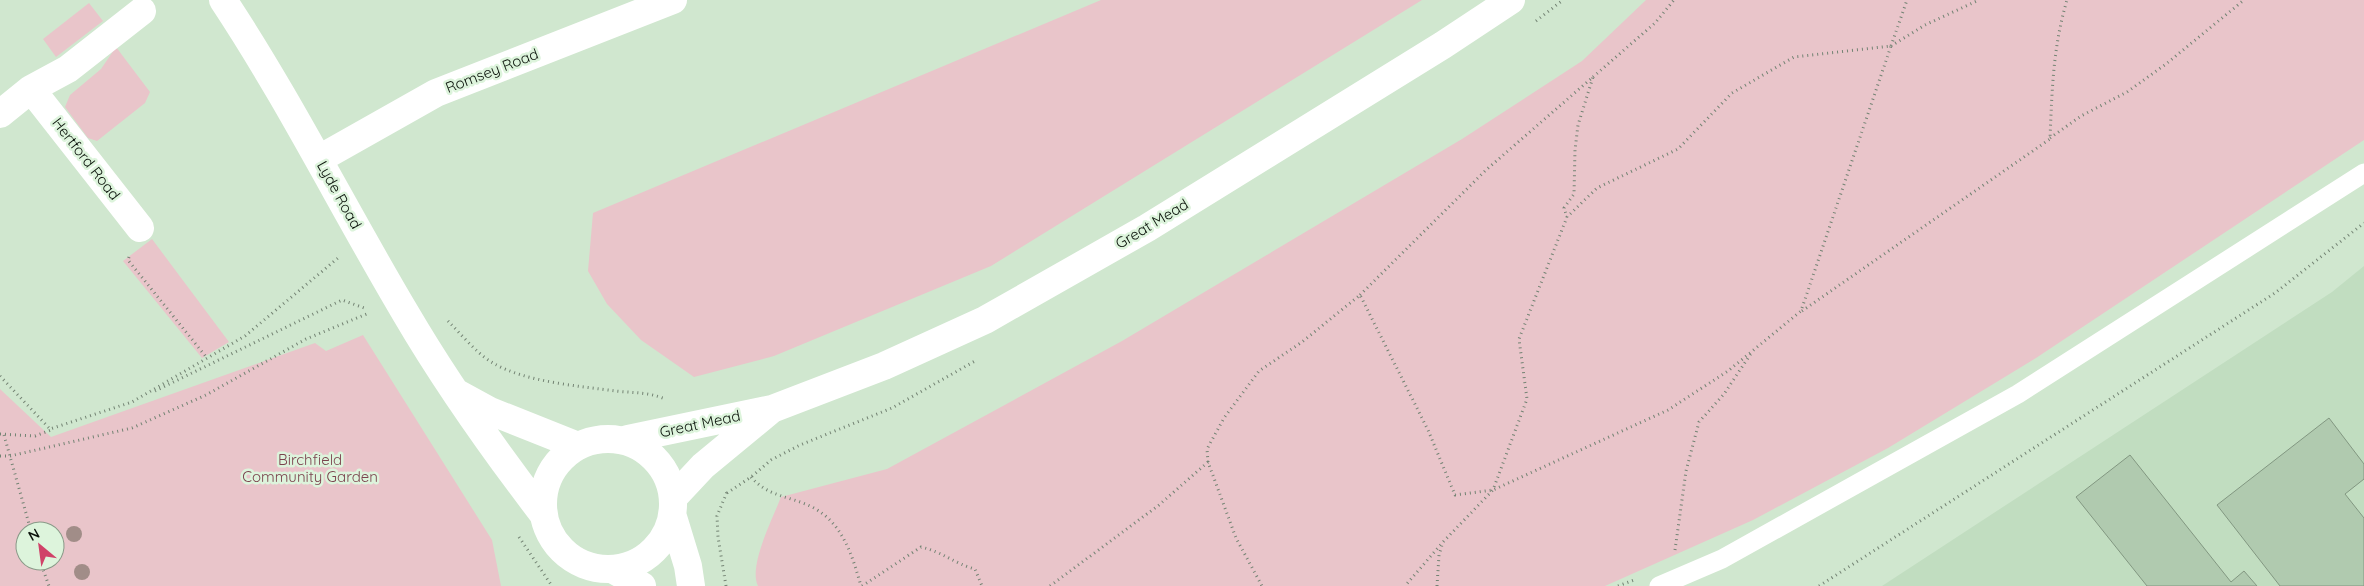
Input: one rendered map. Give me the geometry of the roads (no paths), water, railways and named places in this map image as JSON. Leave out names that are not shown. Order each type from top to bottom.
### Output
[{"type":"street","name":"Lyde Road","points":[[223,0],[263,60],[406,316],[496,453],[543,514],[551,538],[568,557],[589,568],[614,570],[642,586]]},
{"type":"street","name":"Romsey Road","points":[[319,159],[436,93],[673,0]]},
{"type":"street","name":"Great Mead","points":[[628,439],[772,409],[884,366],[985,320],[1146,228],[1443,45],[1511,0]]},
{"type":"street","points":[[0,114],[32,89],[68,69],[142,11]]},
{"type":"street","name":"Hertford Road","points":[[32,89],[140,228]]},
{"type":"street","name":"Lyde Road","points":[[454,391],[490,411],[578,446]]},
{"type":"street","name":"Great Mead","points":[[673,507],[702,466],[772,409]]},
{"type":"street","name":"Lyde Road","points":[[543,514],[545,485],[558,462],[578,446],[607,438],[628,439]]},
{"type":"street","points":[[628,439],[649,452],[666,474],[691,586]]},
{"type":"street","name":"Lyde Road","points":[[614,570],[648,556],[663,540],[673,507]]},
{"type":"lane","points":[[1659,586],[1722,559],[2018,394],[2364,172]]},
{"type":"park label","name":"Birchfield Community Garden","points":[[310,468]]}]
